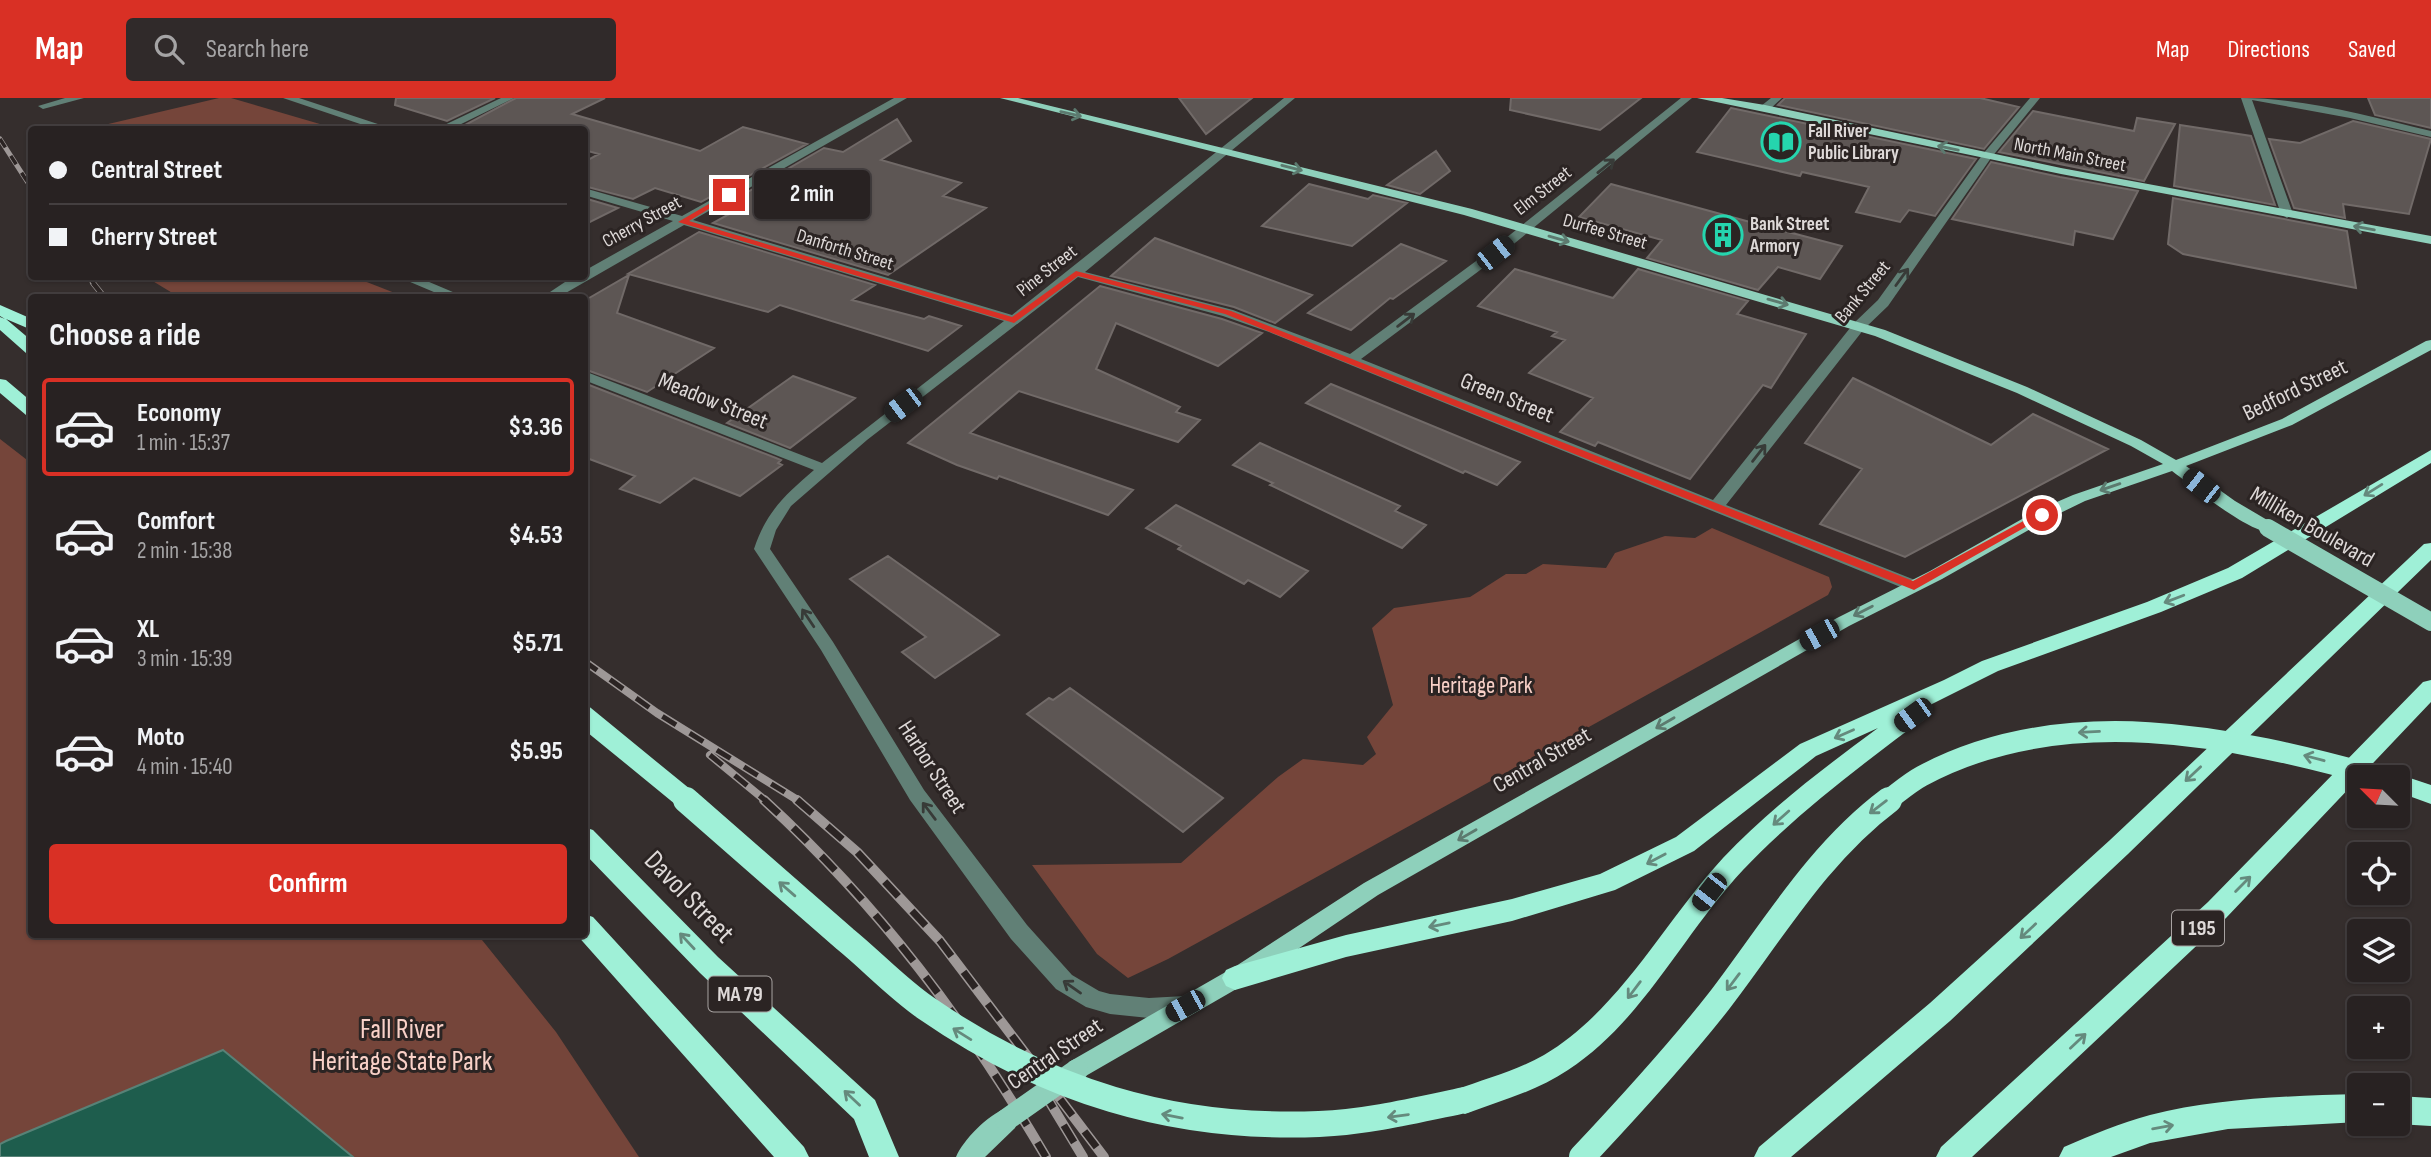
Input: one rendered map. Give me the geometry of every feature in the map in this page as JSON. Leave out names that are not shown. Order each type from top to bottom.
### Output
[{"type":"highway","points":[[0,310],[28,323]]},
{"type":"highway","points":[[0,322],[28,346]]},
{"type":"highway","points":[[0,384],[28,408]]},
{"type":"highway","points":[[1235,978],[1346,946],[1512,910],[1606,883],[1685,844],[1808,750],[1952,686],[1990,666],[2154,607],[2235,573],[2431,455]]},
{"type":"highway","points":[[1769,1157],[1940,1012],[2119,847],[2431,549]]},
{"type":"highway","points":[[588,719],[656,774],[923,1006],[959,1032],[1038,1076],[1139,1110],[1192,1120],[1294,1126],[1352,1123],[1410,1115],[1465,1100],[1517,1081],[1565,1057],[1625,1002],[1709,892],[1763,835],[1836,771],[1952,686]]},
{"type":"highway","name":"I 195","points":[[1951,1157],[2217,910],[2431,688]]},
{"type":"highway","points":[[1582,1157],[1676,1056],[1806,885],[1846,837],[1892,797],[1945,765],[1977,753],[2048,736],[2128,731],[2203,736],[2248,743],[2347,768]]},
{"type":"highway","points":[[2410,788],[2431,796]]},
{"type":"highway","name":"Davol Street","points":[[588,840],[709,965],[865,1110],[884,1157]]},
{"type":"highway","name":"MA 79","points":[[588,929],[794,1157]]},
{"type":"highway","points":[[2086,1152],[2148,1130],[2237,1114],[2347,1108]]},
{"type":"highway","points":[[2410,1111],[2431,1112]]},
{"type":"main road","name":"Durfee Street","points":[[1005,98],[1225,151],[1525,229],[1859,326],[2022,390],[2136,443],[2174,465]]},
{"type":"main road","name":"North Main Street","points":[[1702,98],[1765,108],[1987,156],[2431,240]]},
{"type":"main road","name":"Bedford Street","points":[[2174,465],[2298,417],[2431,344]]},
{"type":"main road","name":"Milliken Boulevard","points":[[2174,465],[2217,497],[2431,622]]},
{"type":"main road","name":"Central Street","points":[[968,1157],[1006,1120],[1077,1070],[1235,978],[1371,889],[1843,622],[2042,515],[2079,498],[2174,465]]},
{"type":"street","points":[[43,106],[79,98]]},
{"type":"street","points":[[288,98],[378,126]]},
{"type":"street","points":[[448,126],[509,98]]},
{"type":"street","name":"Cherry Street","points":[[588,274],[902,98]]},
{"type":"street","name":"Pine Street","points":[[824,469],[1076,273],[1290,98]]},
{"type":"street","name":"Elm Street","points":[[1351,360],[1525,229],[1687,98]]},
{"type":"street","points":[[1765,108],[1777,98]]},
{"type":"street","name":"Bank Street","points":[[1716,507],[1859,326],[1883,303],[1987,156],[2035,98]]},
{"type":"street","points":[[2246,98],[2287,214]]},
{"type":"street","points":[[2255,98],[2350,115],[2431,134]]},
{"type":"street","name":"Danforth Street","points":[[588,192],[1014,320]]},
{"type":"street","name":"Green Street","points":[[1076,273],[1228,313],[1914,586]]},
{"type":"street","points":[[413,280],[450,294]]},
{"type":"street","name":"Cherry Street","points":[[554,294],[577,280]]},
{"type":"street","name":"Meadow Street","points":[[588,377],[824,469]]},
{"type":"street","name":"Harbor Street","points":[[824,469],[785,503],[768,530],[762,549],[827,646],[917,795],[1019,932],[1064,982],[1094,1000],[1110,1004],[1149,1009],[1185,1006]]},
{"type":"green space","points":[[219,98],[231,98],[327,126],[100,126]]},
{"type":"green space","points":[[151,280],[362,280],[397,294],[174,294]]},
{"type":"green space","name":"Fall River Heritage State Park","points":[[0,439],[28,461],[28,938],[480,938],[556,1032],[639,1157],[353,1157],[223,1050],[0,1144]]},
{"type":"green space","name":"Heritage Park","points":[[1712,528],[1829,577],[1832,587],[1828,595],[1168,959],[1128,978],[1097,954],[1032,865],[1181,863],[1278,777],[1303,759],[1363,765],[1376,754],[1367,737],[1393,705],[1372,628],[1394,608],[1470,597],[1506,574],[1526,574],[1543,564],[1606,568],[1615,553],[1665,536],[1695,538]]},
{"type":"shaded area","points":[[223,1050],[353,1157],[0,1157],[0,1144],[6,1141]]},
{"type":"building","points":[[396,98],[495,98],[447,121],[395,105]]},
{"type":"building","points":[[516,98],[605,98],[572,114],[700,151],[743,127],[807,144],[701,202],[655,188],[633,199],[588,187],[588,160],[599,154],[588,151],[588,126],[463,126]]},
{"type":"building","points":[[1179,98],[1252,98],[1206,134]]},
{"type":"building","points":[[1511,98],[1641,98],[1600,130],[1510,110]]},
{"type":"building","points":[[1785,98],[1980,98],[2019,107],[1984,149],[1778,105]]},
{"type":"building","points":[[2368,98],[2431,98],[2431,128],[2375,115]]},
{"type":"building","points":[[1731,108],[1976,159],[1935,216],[1909,210],[1900,222],[1856,212],[1869,187],[1802,172],[1800,176],[1697,152]]},
{"type":"building","points":[[2033,111],[2134,131],[2137,118],[2175,124],[2144,181],[1999,152]]},
{"type":"building","points":[[897,119],[911,141],[881,160],[961,183],[943,196],[986,208],[888,275],[713,223],[733,212],[720,208],[824,148],[843,152]]},
{"type":"building","points":[[2353,121],[2431,139],[2409,214],[2343,204],[2345,218],[2294,208],[2269,139],[2300,143]]},
{"type":"building","points":[[2180,125],[2251,136],[2275,205],[2174,186]]},
{"type":"building","points":[[1436,151],[1450,171],[1420,194],[1387,185]]},
{"type":"building","points":[[1991,162],[2138,191],[2113,239],[2075,231],[2073,245],[1952,219]]},
{"type":"building","points":[[1309,184],[1368,199],[1373,195],[1407,203],[1352,246],[1262,226]]},
{"type":"building","name":"Bank Street Armory","points":[[1611,184],[1842,246],[1820,279],[1778,267],[1758,290],[1647,258],[1662,240],[1579,217]]},
{"type":"building","points":[[2173,198],[2347,231],[2356,288],[2183,254],[2168,244]]},
{"type":"building","points":[[588,199],[618,208],[588,223]]},
{"type":"building","points":[[699,232],[875,285],[852,300],[924,319],[929,316],[961,326],[928,351],[780,305],[768,312],[628,274]]},
{"type":"building","points":[[1155,238],[1312,295],[1275,323],[1234,307],[1111,276]]},
{"type":"building","points":[[1401,244],[1446,261],[1393,299],[1390,298],[1351,330],[1308,313]]},
{"type":"building","points":[[1515,269],[1613,298],[1638,269],[1748,301],[1737,314],[1806,334],[1771,388],[1763,385],[1690,479],[1598,442],[1595,446],[1560,432],[1593,398],[1529,373],[1565,340],[1552,336],[1557,332],[1478,306]]},
{"type":"building","points":[[629,275],[617,313],[714,348],[647,392],[588,370],[588,299]]},
{"type":"building","points":[[1100,286],[1222,319],[1262,333],[1218,366],[1116,323],[1096,369],[1180,407],[1176,412],[1200,420],[1178,442],[1019,391],[970,433],[1133,490],[1108,515],[999,476],[997,479],[957,465],[908,443]]},
{"type":"building","points":[[793,376],[855,398],[790,448],[727,423]]},
{"type":"building","points":[[1853,378],[1991,445],[2033,414],[2108,449],[1905,557],[1820,524],[1862,469],[1805,443]]},
{"type":"building","points":[[1331,384],[1520,462],[1497,485],[1465,471],[1463,473],[1306,403]]},
{"type":"building","points":[[588,385],[781,460],[778,463],[782,465],[740,496],[694,478],[660,503],[620,489],[635,476],[588,458]]},
{"type":"building","points":[[1260,443],[1400,506],[1395,511],[1426,525],[1402,548],[1233,465]]},
{"type":"building","points":[[1176,505],[1308,571],[1280,597],[1248,580],[1244,584],[1178,549],[1181,546],[1146,528]]},
{"type":"building","points":[[888,556],[999,635],[935,678],[902,652],[926,637],[850,579]]},
{"type":"building","points":[[1070,688],[1223,798],[1183,832],[1027,714],[1049,698],[1053,700]]},
{"type":"railway","points":[[0,139],[28,183]]},
{"type":"railway","points":[[91,280],[94,284]]},
{"type":"railway","points":[[93,283],[102,294]]},
{"type":"railway","points":[[588,664],[657,713],[799,801]]},
{"type":"railway","points":[[710,755],[766,801]]},
{"type":"railway","points":[[764,800],[846,882],[918,968],[984,1059],[1046,1157]]},
{"type":"railway","points":[[797,800],[857,852],[940,941],[1104,1157]]},
{"type":"railway","points":[[1043,1091],[1083,1157]]},
{"type":"place","name":"Fall River Public Library","points":[[1781,142]]},
{"type":"place","name":"Bank Street Armory","points":[[1723,235]]},
{"type":"route","points":[[729,195],[682,222],[1014,320],[1076,273],[1228,313],[1274,329],[1914,586],[2042,515]]}]
